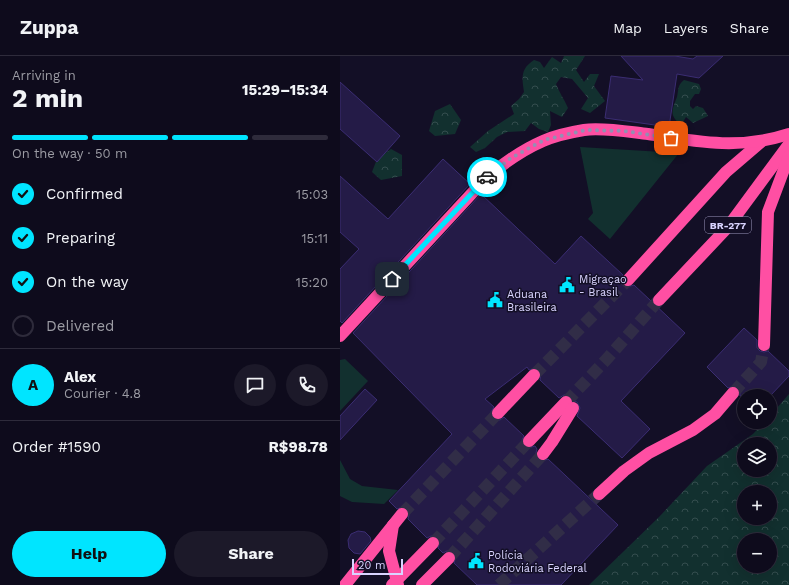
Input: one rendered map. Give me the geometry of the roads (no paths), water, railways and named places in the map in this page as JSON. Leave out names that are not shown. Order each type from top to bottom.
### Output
[{"type":"highway","points":[[340,336],[487,177],[511,158],[544,140],[586,130],[624,131],[702,143],[731,144],[761,142]]},
{"type":"highway","name":"BR-277","points":[[628,280],[726,172],[761,142],[789,134]]},
{"type":"highway","name":"BR-277","points":[[659,300],[727,228],[789,144]]},
{"type":"highway","points":[[764,345],[768,212],[789,156]]},
{"type":"highway","points":[[498,413],[534,375]]},
{"type":"highway","points":[[599,494],[624,471],[649,453],[692,430],[715,414],[733,394]]},
{"type":"highway","points":[[529,441],[570,405],[552,442],[543,454]]},
{"type":"highway","points":[[345,585],[393,523],[402,514]]},
{"type":"highway","points":[[393,523],[389,551],[395,584]]},
{"type":"highway","points":[[395,584],[433,543]]},
{"type":"highway","points":[[422,585],[448,558]]},
{"type":"tunnel","points":[[534,375],[628,280]]},
{"type":"tunnel","points":[[566,402],[659,300]]},
{"type":"tunnel","points":[[733,393],[761,362],[764,345]]},
{"type":"tunnel","points":[[402,514],[498,413]]},
{"type":"tunnel","points":[[433,543],[529,441]]},
{"type":"tunnel","points":[[449,558],[543,454]]},
{"type":"tunnel","points":[[499,585],[599,494]]},
{"type":"place","name":"Migraçao - Brasil","points":[[567,285]]},
{"type":"place","name":"Aduana Brasileira","points":[[495,300]]},
{"type":"place","name":"Polícia Rodoviária Federal","points":[[476,561]]}]
